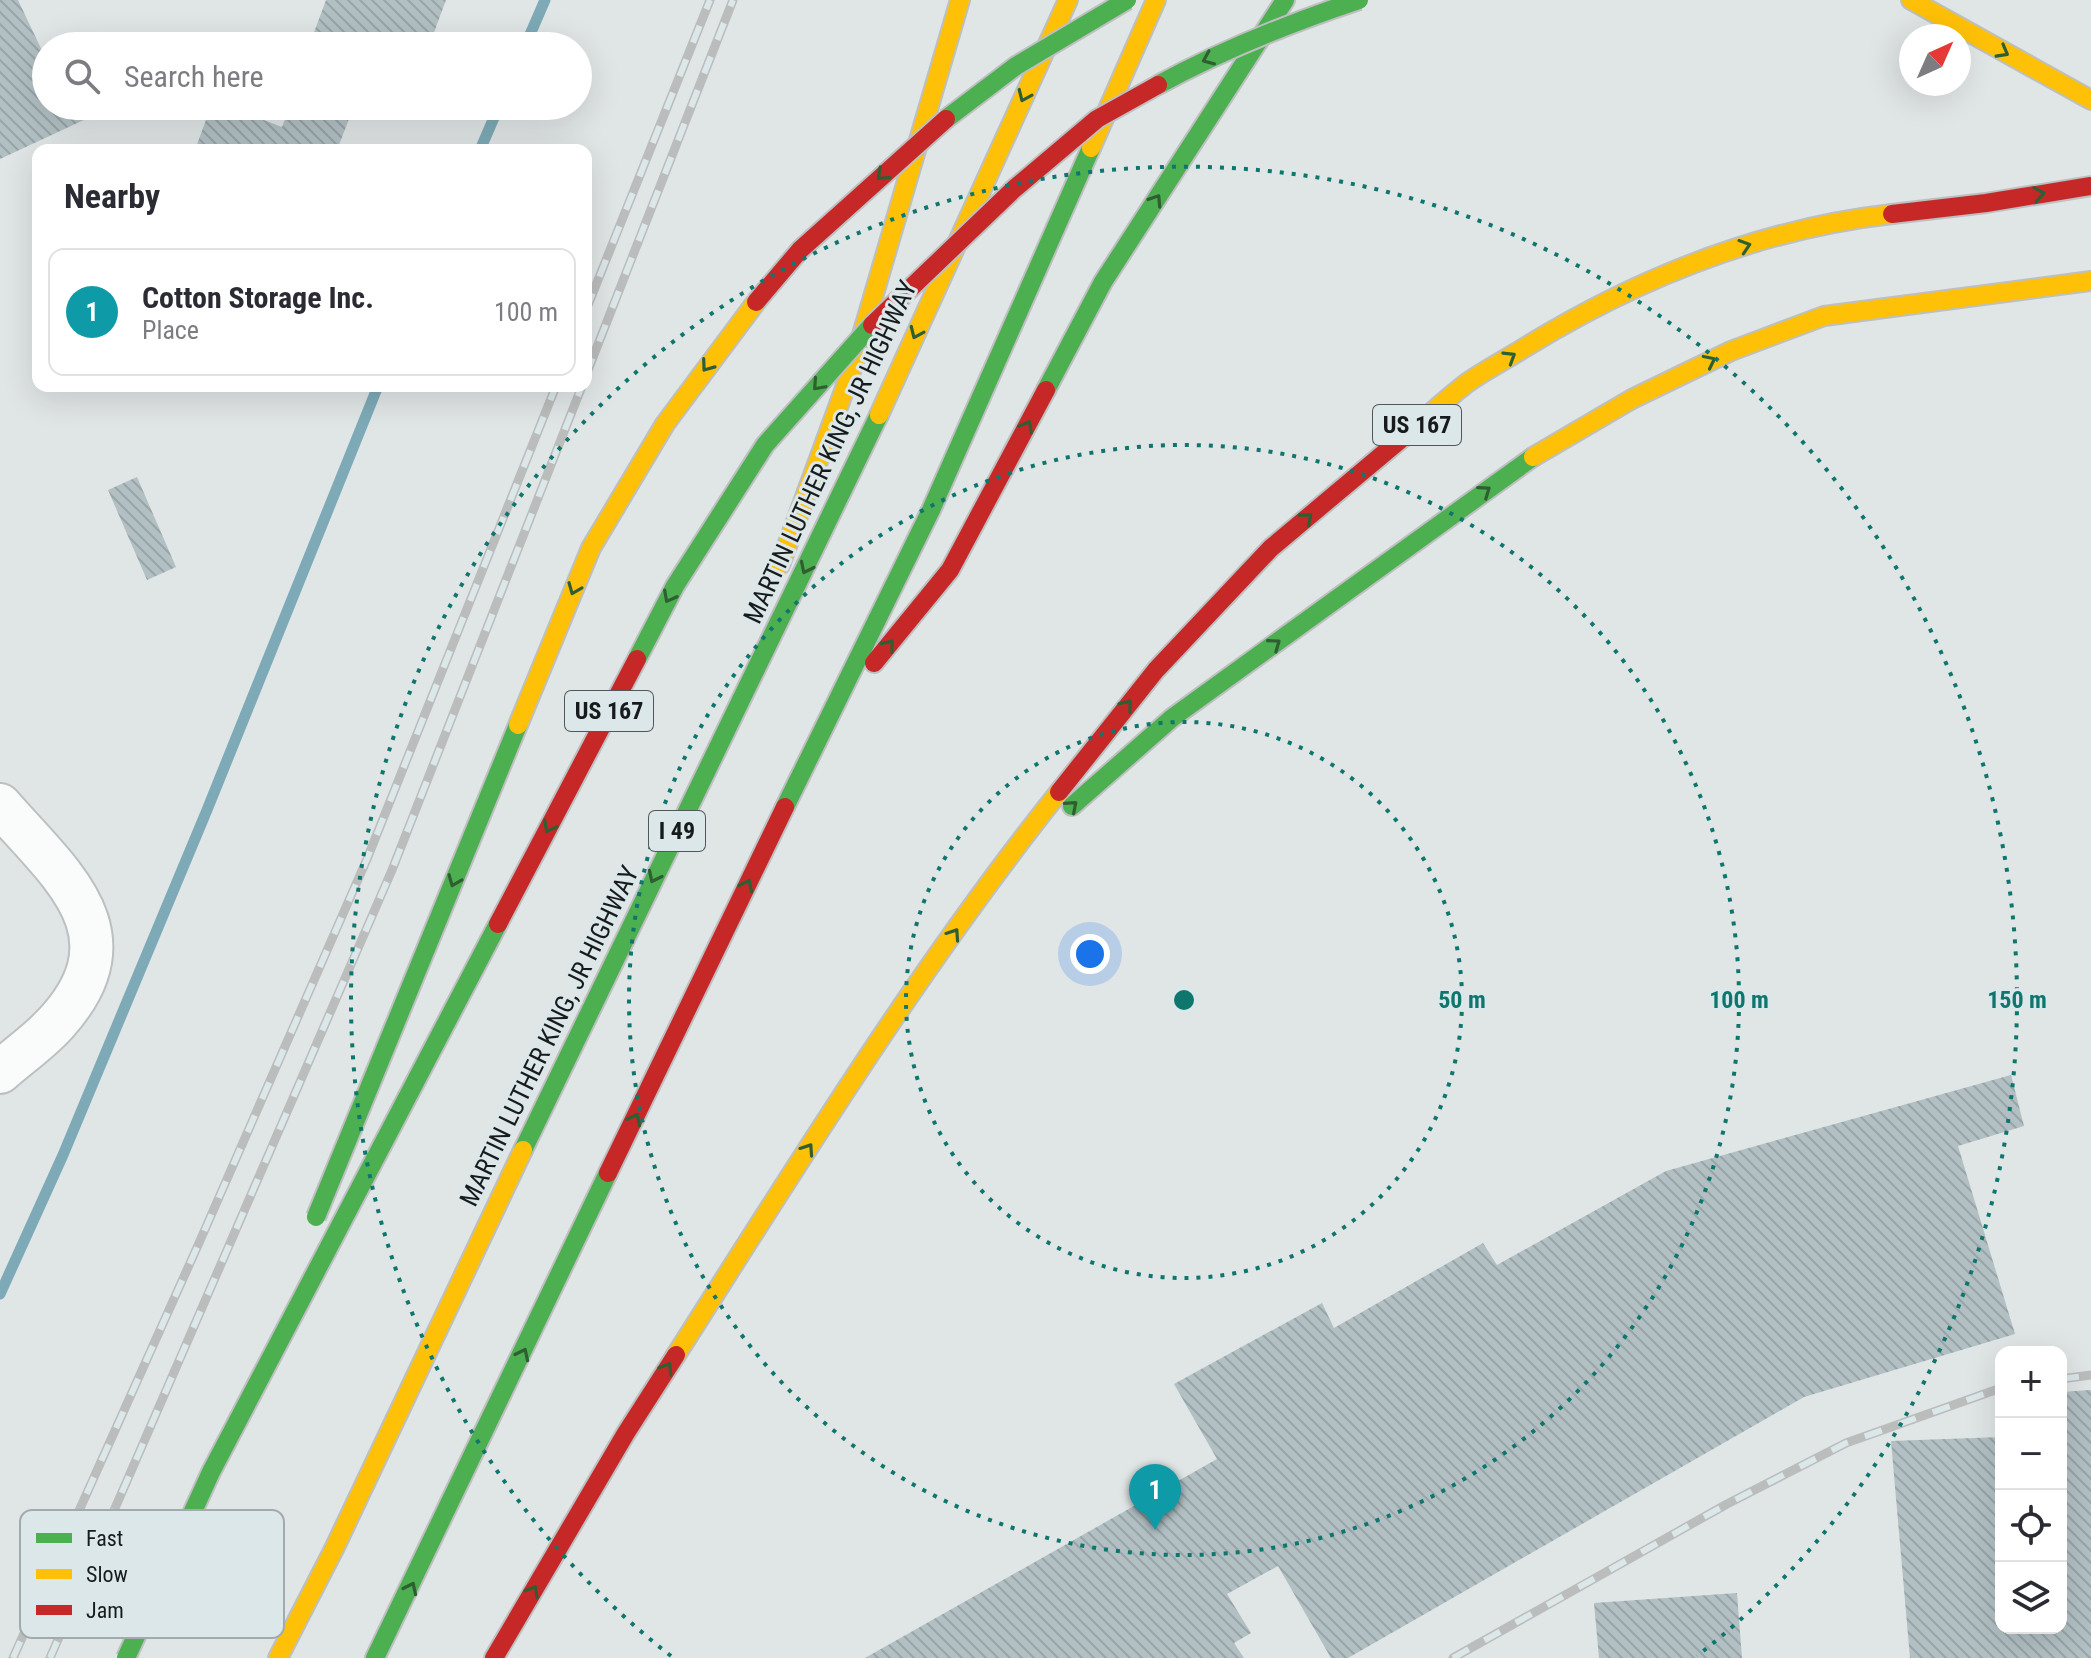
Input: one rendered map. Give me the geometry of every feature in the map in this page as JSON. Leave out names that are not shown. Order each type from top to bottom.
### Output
[{"type":"main road","points":[[776,577],[852,369],[960,0]]},
{"type":"main road","name":"MARTIN LUTHER KING, JR HIGHWAY","points":[[278,1658],[334,1549],[599,989],[853,473],[1068,0]]},
{"type":"main road","points":[[308,1238],[591,548],[665,424],[738,324],[800,250],[858,196],[934,128],[1016,66],[1127,0]]},
{"type":"main road","points":[[375,1658],[823,727],[931,510],[1156,0]]},
{"type":"main road","points":[[823,727],[950,570],[1103,282],[1285,0]]},
{"type":"main road","name":"US 167","points":[[194,1510],[675,586],[765,445],[879,317],[1014,189],[1097,119],[1196,64],[1308,17],[1359,0]]},
{"type":"main road","points":[[1911,0],[2091,100]]},
{"type":"main road","name":"US 167","points":[[494,1658],[626,1433],[761,1221],[992,876],[1156,670],[1271,548],[1469,382],[1571,319],[1670,271],[1757,242],[1839,220],[1986,203],[2091,186]]},
{"type":"main road","points":[[992,876],[1172,718],[1543,450],[1632,399],[1731,351],[1824,316],[2091,281]]},
{"type":"main road","points":[[700,784],[760,621]]},
{"type":"main road","points":[[211,1472],[290,1282]]},
{"type":"main road","name":"US 167","points":[[126,1658],[135,1638]]},
{"type":"street","points":[[0,805],[62,876],[82,905],[91,932],[92,964],[77,996],[55,1024],[0,1072]]},
{"type":"building","points":[[0,0],[18,0],[33,32],[32,120],[84,120],[0,159]]},
{"type":"building","points":[[326,0],[446,0],[434,32],[314,32]]},
{"type":"building","points":[[206,120],[264,120],[282,127],[285,120],[349,120],[339,144],[197,144]]},
{"type":"building","points":[[137,477],[176,567],[147,580],[108,490]]},
{"type":"building","points":[[2011,1075],[2024,1126],[1958,1146],[2015,1334],[1804,1397],[1348,1658],[1331,1658],[1278,1566],[1227,1594],[1251,1633],[1234,1643],[1244,1658],[865,1658],[1217,1459],[1174,1384],[1322,1303],[1334,1328],[1483,1243],[1497,1265],[1666,1171]]},
{"type":"building","points":[[2091,1390],[2091,1658],[1910,1658],[1891,1441],[1995,1437],[1995,1634],[2067,1634],[2067,1392]]},
{"type":"building","points":[[1737,1593],[1742,1658],[1599,1658],[1594,1603]]},
{"type":"waterway","points":[[531,32],[545,0]]},
{"type":"waterway","points":[[483,144],[493,120]]},
{"type":"waterway","points":[[0,1294],[63,1155],[207,810],[376,392]]},
{"type":"railway","points":[[592,295],[710,0]]},
{"type":"railway","points":[[592,360],[733,0]]},
{"type":"railway","points":[[79,1510],[367,859],[554,392]]},
{"type":"railway","points":[[114,1510],[392,870],[580,392]]},
{"type":"railway","points":[[2067,1378],[2091,1375]]},
{"type":"railway","points":[[1453,1658],[1727,1504],[1846,1443],[1995,1390]]},
{"type":"railway","points":[[13,1658],[22,1638]]},
{"type":"railway","points":[[50,1658],[59,1638]]},
{"type":"traffic: fast","points":[[946,119],[1016,66],[1127,0]]},
{"type":"traffic: fast","points":[[1046,390],[1103,282],[1285,0]]},
{"type":"traffic: fast","points":[[1158,85],[1257,38],[1359,0]]},
{"type":"traffic: fast","points":[[785,807],[931,510],[1091,148]]},
{"type":"traffic: fast","points":[[637,659],[675,586],[765,445],[872,325]]},
{"type":"traffic: fast","points":[[523,1150],[879,415]]},
{"type":"traffic: fast","points":[[1072,806],[1172,718],[1533,457]]},
{"type":"traffic: fast","points":[[316,1217],[518,725]]},
{"type":"traffic: fast","points":[[194,1510],[498,924]]},
{"type":"traffic: fast","points":[[375,1658],[608,1173]]},
{"type":"traffic: fast","points":[[126,1658],[135,1638]]},
{"type":"traffic: slow","points":[[780,565],[852,369],[960,0]]},
{"type":"traffic: slow","points":[[879,415],[1068,0]]},
{"type":"traffic: slow","points":[[1091,148],[1156,0]]},
{"type":"traffic: slow","points":[[1911,0],[2091,100]]},
{"type":"traffic: slow","points":[[1407,434],[1481,374],[1567,323],[1655,279],[1747,245],[1843,221],[1892,214]]},
{"type":"traffic: slow","points":[[1533,457],[1632,399],[1731,351],[1824,316],[2091,281]]},
{"type":"traffic: slow","points":[[518,725],[591,548],[665,424],[756,302]]},
{"type":"traffic: slow","points":[[676,1355],[908,998],[1059,792]]},
{"type":"traffic: slow","points":[[278,1658],[334,1549],[523,1150]]},
{"type":"traffic: jam","points":[[872,325],[1014,189],[1097,119],[1158,85]]},
{"type":"traffic: jam","points":[[756,302],[800,250],[946,119]]},
{"type":"traffic: jam","points":[[1892,214],[2091,186]]},
{"type":"traffic: jam","points":[[874,663],[950,570],[1046,390]]},
{"type":"traffic: jam","points":[[1059,792],[1156,670],[1271,548],[1407,434]]},
{"type":"traffic: jam","points":[[498,924],[637,659]]},
{"type":"traffic: jam","points":[[608,1173],[785,807]]},
{"type":"traffic: jam","points":[[494,1658],[626,1433],[676,1355]]},
{"type":"place","name":"Cotton Storage Inc.","points":[[1155,1530]]}]
